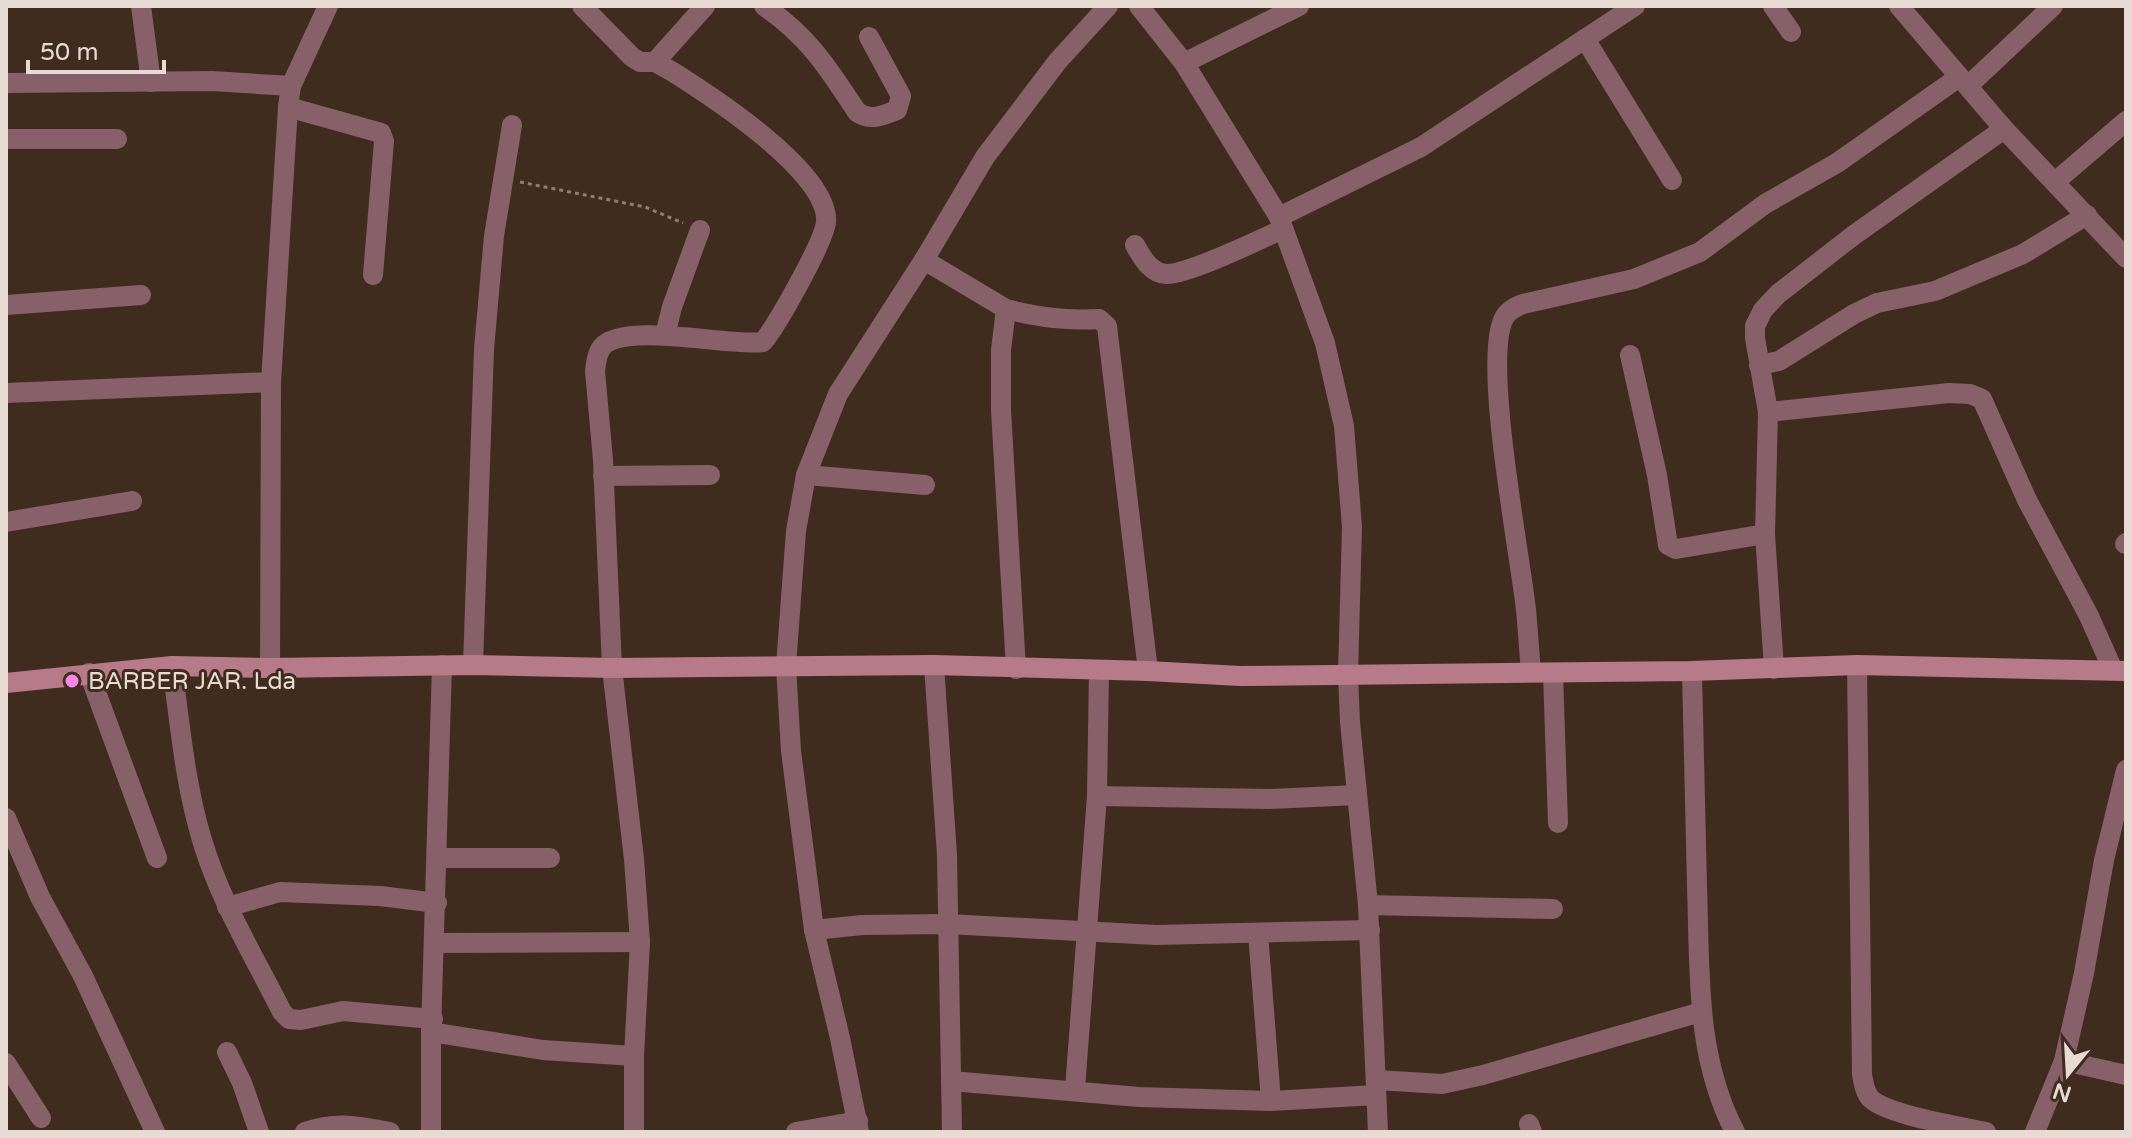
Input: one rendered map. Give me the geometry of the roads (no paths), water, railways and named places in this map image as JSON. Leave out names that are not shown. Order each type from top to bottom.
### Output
[{"type":"street","points":[[141,6],[151,82]]},
{"type":"street","points":[[270,668],[271,382],[288,107],[291,86],[328,6]]},
{"type":"street","points":[[582,6],[632,57],[640,62],[655,62],[686,80],[781,150],[804,174],[823,202],[826,222],[820,242],[774,329],[763,342],[749,344],[665,335],[629,337],[601,348],[595,371],[612,668],[634,859],[640,942],[634,1132]]},
{"type":"street","points":[[655,62],[705,6]]},
{"type":"street","points":[[764,6],[791,25],[818,53],[857,112],[865,118],[897,110],[901,102],[901,96],[869,37]]},
{"type":"street","points":[[796,1132],[859,1127],[814,930],[791,751],[786,666],[796,531],[806,475],[838,394],[924,260],[985,157],[1057,62],[1108,6]]},
{"type":"street","points":[[1139,6],[1184,63],[1281,223],[1325,343],[1344,426],[1352,527],[1348,675],[1370,930],[1378,1132]]},
{"type":"street","points":[[1184,63],[1299,6]]},
{"type":"street","points":[[1135,245],[1143,260],[1155,271],[1167,274],[1213,259],[1421,147],[1635,6]]},
{"type":"street","points":[[1773,6],[1791,32]]},
{"type":"street","points":[[1899,6],[2004,129],[2126,258]]},
{"type":"street","points":[[1531,671],[1497,371],[1501,328],[1511,309],[1634,279],[1700,252],[1765,204],[1837,163],[1964,82],[2053,6]]},
{"type":"street","points":[[1585,39],[1672,180]]},
{"type":"street","points":[[6,83],[212,81],[291,86]]},
{"type":"street","points":[[288,107],[377,131],[383,137],[373,275]]},
{"type":"street","points":[[2055,182],[2126,121]]},
{"type":"street","points":[[473,665],[484,349],[494,236],[512,125]]},
{"type":"street","points":[[1774,669],[1765,534],[1768,412],[1755,326],[1763,310],[1778,294],[1854,235],[2004,129]]},
{"type":"street","points":[[6,139],[117,139]]},
{"type":"street","points":[[1759,365],[1779,361],[1877,303],[1935,291],[2023,254],[2087,215]]},
{"type":"street","points":[[665,335],[700,230]]},
{"type":"street","points":[[924,260],[1006,309],[1066,321],[1099,319],[1107,326],[1148,671]]},
{"type":"street","points":[[6,305],[141,295]]},
{"type":"street","points":[[1006,309],[1001,350],[1001,410],[1016,669]]},
{"type":"street","points":[[1630,355],[1671,548],[1765,534]]},
{"type":"street","points":[[6,393],[271,382]]},
{"type":"street","points":[[1768,412],[1949,393],[1970,394],[1982,399],[2027,500],[2120,671]]},
{"type":"street","points":[[603,476],[710,475]]},
{"type":"street","points":[[806,475],[925,485]]},
{"type":"street","points":[[6,522],[132,501]]},
{"type":"street","points":[[431,1132],[442,665]]},
{"type":"street","points":[[934,665],[947,855],[952,1132]]},
{"type":"street","points":[[6,683],[172,666],[612,668],[934,665],[1240,676],[1692,671],[1857,665],[2120,671]]},
{"type":"street","points":[[1857,665],[1862,1075],[1865,1091],[1872,1100],[1887,1109],[1986,1132]]},
{"type":"street","points":[[172,666],[184,755],[202,840],[227,907],[282,1012],[289,1019],[301,1020],[343,1011],[432,1026],[530,1048],[634,1056]]},
{"type":"street","points":[[1075,1089],[1097,796],[1099,670]]},
{"type":"street","points":[[1692,671],[1701,1012],[1711,1074],[1722,1108],[1735,1132]]},
{"type":"street","points":[[89,673],[157,858]]},
{"type":"street","points":[[1553,673],[1558,823]]},
{"type":"street","points":[[2035,1132],[2064,1061],[2084,973],[2104,860],[2126,770]]},
{"type":"street","points":[[1097,796],[1225,799],[1357,795]]},
{"type":"street","points":[[6,818],[40,897],[83,976],[155,1132]]},
{"type":"street","points":[[437,858],[550,858]]},
{"type":"street","points":[[227,907],[280,892],[355,894],[437,903]]},
{"type":"street","points":[[1368,905],[1553,909]]},
{"type":"street","points":[[814,930],[862,925],[947,924],[1085,934],[1370,930]]},
{"type":"street","points":[[1258,933],[1271,1101]]},
{"type":"street","points":[[434,943],[640,942]]},
{"type":"street","points":[[951,1081],[1075,1089],[1139,1097],[1271,1101],[1376,1088],[1442,1084],[1701,1012]]},
{"type":"street","points":[[227,1052],[242,1083],[259,1132]]},
{"type":"street","points":[[2064,1061],[2126,1075]]},
{"type":"street","points":[[6,1063],[41,1118]]},
{"type":"street","points":[[305,1132],[326,1124],[349,1124],[390,1132]]},
{"type":"place","name":"BARBER JAR. Lda","points":[[72,681]]}]
